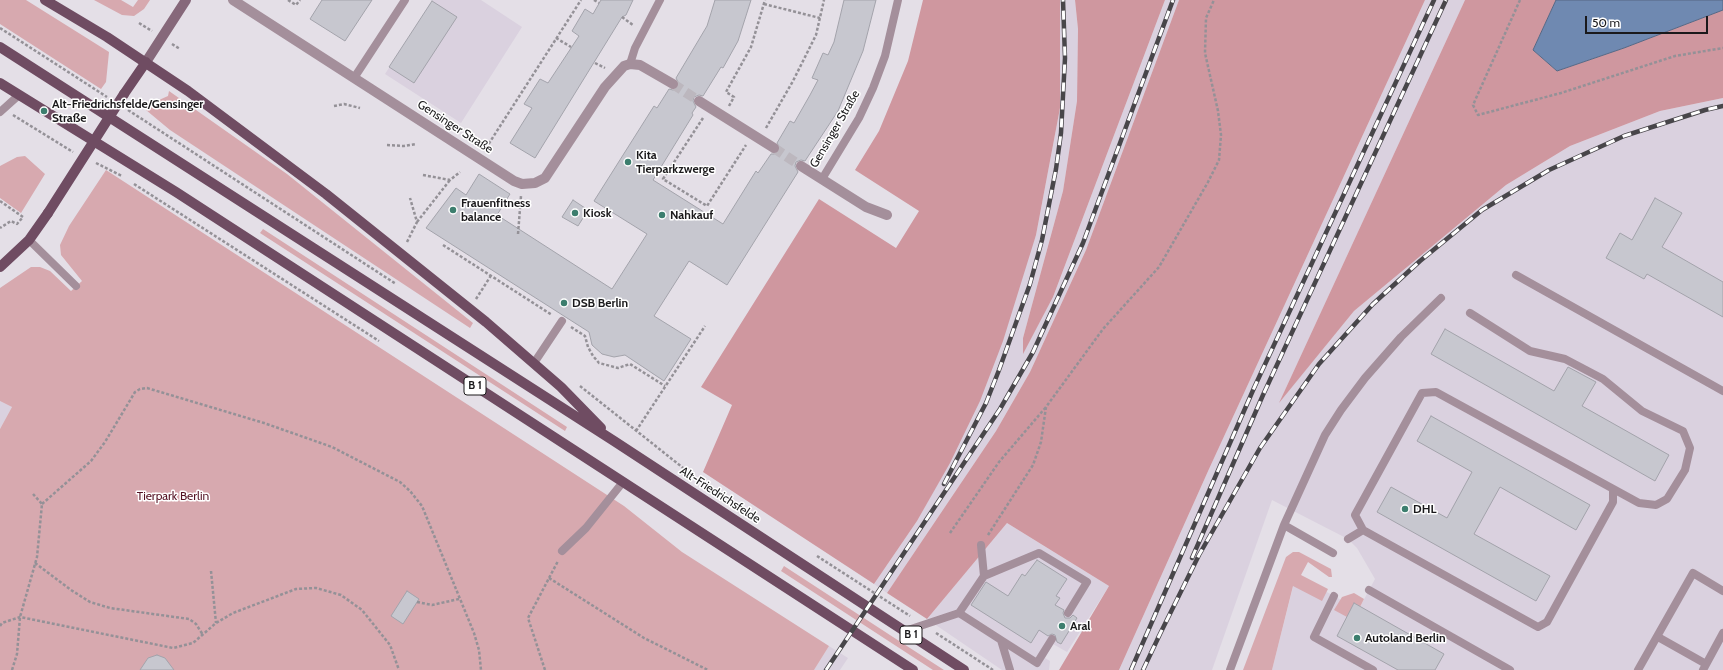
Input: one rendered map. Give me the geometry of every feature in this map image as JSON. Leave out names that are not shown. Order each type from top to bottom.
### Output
[{"type":"main road","points":[[45,0],[146,62],[188,91],[326,194],[486,322],[534,363],[561,387],[614,441]]},
{"type":"main road","name":"Alt-Friedrichsfelde","points":[[0,47],[614,441],[964,670]]},
{"type":"main road","points":[[0,268],[29,240],[146,62]]},
{"type":"main road","name":"B 1","points":[[0,83],[176,192],[913,670]]},
{"type":"street","points":[[146,62],[186,0]]},
{"type":"street","name":"Gensinger Straße","points":[[233,0],[514,181],[522,184]]},
{"type":"street","points":[[522,184],[534,183],[545,178],[605,87],[624,66],[630,64],[645,68],[673,84]]},
{"type":"street","points":[[699,101],[774,148]]},
{"type":"street","name":"Gensinger Straße","points":[[801,166],[866,207],[887,215]]},
{"type":"lane","points":[[354,78],[405,0]]},
{"type":"lane","points":[[630,64],[635,48],[660,0]]},
{"type":"lane","name":"Gensinger Straße","points":[[822,179],[859,118],[873,88],[885,56],[898,0]]},
{"type":"lane","points":[[0,112],[18,95]]},
{"type":"lane","points":[[29,240],[76,286]]},
{"type":"lane","points":[[1516,275],[1723,391]]},
{"type":"lane","points":[[1230,670],[1284,525],[1321,442],[1341,410],[1365,378],[1401,337],[1441,298]]},
{"type":"lane","points":[[1470,313],[1530,352],[1565,358],[1603,379],[1642,411],[1683,431],[1690,448],[1685,470],[1667,499],[1656,505],[1639,503],[1613,491],[1436,392],[1422,394],[1355,514],[1363,530],[1538,627],[1547,622],[1614,502],[1613,491]]},
{"type":"lane","points":[[534,363],[562,321]]},
{"type":"lane","points":[[562,551],[586,528],[623,482]]},
{"type":"lane","points":[[1284,525],[1333,553]]},
{"type":"lane","points":[[1348,539],[1363,530]]},
{"type":"lane","points":[[981,545],[984,576]]},
{"type":"lane","points":[[906,632],[960,613],[984,576],[1039,553],[1087,582],[1068,612]]},
{"type":"lane","points":[[1638,670],[1693,573],[1723,591]]},
{"type":"lane","points":[[1369,590],[1510,670]]},
{"type":"lane","points":[[1334,596],[1314,637],[1373,670]]},
{"type":"lane","points":[[960,613],[1037,662],[1052,639]]},
{"type":"lane","points":[[1658,637],[1704,667],[1723,633]]},
{"type":"lane","points":[[1001,640],[1010,670]]},
{"type":"path","points":[[288,0],[296,5],[300,0]]},
{"type":"path","points":[[480,158],[581,0]]},
{"type":"path","points":[[594,0],[599,3]]},
{"type":"path","points":[[950,533],[999,462],[1046,407],[1103,330],[1159,267],[1219,160],[1221,135],[1218,111],[1205,53],[1206,18],[1214,0]]},
{"type":"path","points":[[1520,0],[1473,105],[1478,115],[1561,93],[1675,56],[1723,48]]},
{"type":"path","points":[[764,4],[820,18]]},
{"type":"path","points":[[0,28],[113,100]]},
{"type":"path","points":[[556,38],[571,47]]},
{"type":"path","points":[[334,106],[344,104],[360,108]]},
{"type":"path","points":[[126,109],[400,286]]},
{"type":"path","points":[[11,114],[80,155]]},
{"type":"path","points":[[387,145],[404,146],[416,144]]},
{"type":"path","points":[[94,162],[123,176]]},
{"type":"path","points":[[406,244],[417,222],[450,180],[460,172]]},
{"type":"path","points":[[423,175],[450,180]]},
{"type":"path","points":[[129,180],[308,295]]},
{"type":"path","points":[[518,234],[522,184]]},
{"type":"path","points":[[410,198],[417,222]]},
{"type":"path","points":[[0,201],[23,217],[17,224],[11,221],[0,228]]},
{"type":"path","points":[[475,300],[492,274]]},
{"type":"path","points":[[636,431],[705,326]]},
{"type":"path","points":[[577,383],[691,474]]},
{"type":"path","points":[[12,670],[17,654],[20,617],[35,563],[42,504],[91,462],[105,442],[135,392],[140,388],[147,388],[264,423],[332,447],[400,482],[410,490],[422,506],[459,599],[479,650],[481,670]]},
{"type":"path","points":[[981,545],[1033,465],[1041,442],[1046,407]]},
{"type":"path","points":[[33,494],[42,504]]},
{"type":"path","points":[[545,670],[528,618],[562,551]]},
{"type":"path","points":[[814,554],[993,670]]},
{"type":"path","points":[[35,563],[71,590],[90,602],[110,608],[189,619],[196,624],[203,635]]},
{"type":"path","points":[[211,571],[216,623]]},
{"type":"path","points":[[549,578],[644,638],[706,670]]},
{"type":"path","points":[[0,626],[2,623],[20,617],[173,648],[193,643],[216,623],[233,613],[296,589],[316,588],[341,595],[362,610],[390,645],[400,670]]},
{"type":"path","points":[[417,602],[432,605],[459,599]]},
{"type":"shaded area","points":[[433,0],[481,0],[522,27],[461,123],[385,74]]},
{"type":"shaded area","points":[[923,0],[1060,0],[1060,108],[1036,235],[1003,341],[980,401],[950,463],[917,521],[874,584],[703,472],[732,405],[701,387],[819,199],[896,248],[919,211],[855,170],[879,131],[908,61]]},
{"type":"shaded area","points":[[1060,0],[1075,0],[1078,29],[1077,101],[1063,191],[1023,338],[1023,353],[1053,297],[1165,0],[1179,0],[1086,250],[1030,372],[996,431],[887,593],[874,584],[917,521],[949,463],[1036,235],[1060,108]]},
{"type":"shaded area","points":[[1075,0],[1165,0],[1053,297],[1023,354],[1023,338],[1063,191],[1077,101],[1078,29]]},
{"type":"shaded area","points":[[1179,0],[1425,0],[1209,469],[1119,670],[1059,670],[1109,586],[1007,523],[927,619],[887,593],[996,431],[1030,372],[1086,250]]},
{"type":"shaded area","points":[[1425,0],[1465,0],[1280,401],[1354,311],[1506,185],[1570,146],[1660,111],[1723,98],[1723,670],[1272,670],[1296,575],[1352,606],[1360,607],[1375,579],[1357,548],[1348,539],[1272,500],[1212,670],[1119,670],[1209,469]]},
{"type":"shaded area","points":[[1465,0],[1556,0],[1533,50],[1557,71],[1624,48],[1723,10],[1723,98],[1660,111],[1570,146],[1506,185],[1354,311],[1279,403]]},
{"type":"shaded area","points":[[0,401],[12,407],[0,429]]},
{"type":"shaded area","points":[[1007,523],[1109,586],[1067,652],[1053,644],[1045,658],[1050,661],[1049,670],[1002,670],[927,619]]},
{"type":"shaded area","points":[[829,646],[848,658],[840,670],[814,670]]},
{"type":"green space","points":[[0,0],[26,0],[109,52],[106,82],[101,89],[0,24]]},
{"type":"green space","points":[[94,0],[121,0],[133,7],[138,0],[150,0],[144,9],[134,16],[122,15]]},
{"type":"green space","points":[[169,91],[287,174],[473,323],[470,328],[170,130],[146,110],[150,104],[168,96]]},
{"type":"green space","points":[[25,156],[45,174],[21,213],[0,198],[0,166],[17,157]]},
{"type":"green space","name":"Tierpark Berlin","points":[[106,170],[624,506],[682,552],[829,646],[814,670],[0,670],[0,429],[12,407],[0,401],[0,288],[31,267],[40,267],[50,271],[71,291],[82,281],[61,255],[60,245],[69,226]]},
{"type":"green space","points":[[263,229],[567,427],[565,431],[260,233]]},
{"type":"green space","points":[[1293,552],[1299,552],[1331,569],[1332,577],[1329,577],[1308,562],[1301,575],[1328,589],[1322,601],[1293,586],[1272,670],[1243,670],[1286,557]]},
{"type":"green space","points":[[784,566],[944,670],[933,670],[781,571]]},
{"type":"green space","points":[[1354,593],[1364,599],[1360,607],[1354,604],[1347,617],[1334,610],[1342,597]]},
{"type":"water","points":[[1556,0],[1723,0],[1723,10],[1624,48],[1557,71],[1533,50]]},
{"type":"building","points":[[322,0],[372,0],[345,41],[310,19]]},
{"type":"building","points":[[601,0],[633,0],[626,15],[622,17],[535,158],[510,143],[532,108],[524,104],[540,79],[548,83],[579,36],[572,31],[585,9],[593,14]]},
{"type":"building","points":[[715,0],[751,0],[738,41],[723,68],[721,67],[703,96],[699,95],[694,97],[693,101],[696,107],[692,113],[693,115],[653,180],[723,224],[756,171],[758,173],[771,154],[779,152],[780,148],[777,143],[790,121],[794,123],[810,95],[818,80],[812,78],[823,53],[828,55],[834,42],[844,0],[876,0],[863,51],[838,111],[805,161],[801,160],[796,162],[795,166],[798,172],[727,285],[689,261],[654,316],[691,339],[664,381],[625,355],[614,357],[602,354],[592,345],[589,332],[426,228],[456,188],[466,195],[479,174],[510,194],[497,215],[612,289],[647,234],[594,201],[654,106],[657,108],[669,89],[673,90],[678,88],[679,84],[676,78],[707,26]]},
{"type":"building","points":[[432,1],[457,17],[414,83],[389,67]]},
{"type":"building","points":[[1655,198],[1682,213],[1662,247],[1723,282],[1723,317],[1647,274],[1644,279],[1606,258],[1620,233],[1632,240]]},
{"type":"building","name":"Kiosk","points":[[573,200],[588,210],[578,226],[562,217]]},
{"type":"building","points":[[1445,329],[1554,391],[1568,367],[1596,382],[1582,406],[1669,455],[1655,481],[1431,354]]},
{"type":"building","name":"DHL","points":[[1431,416],[1590,505],[1576,530],[1500,487],[1474,534],[1550,576],[1536,601],[1377,512],[1391,487],[1447,518],[1472,472],[1417,441]]},
{"type":"building","points":[[1037,560],[1067,579],[1056,596],[1060,598],[1055,605],[1064,610],[1063,613],[1065,618],[1070,618],[1073,615],[1077,618],[1061,644],[1057,642],[1055,635],[1052,634],[1048,636],[1039,630],[1031,643],[971,605],[986,582],[1008,596],[1022,574],[1025,576]]},
{"type":"building","points":[[407,591],[419,599],[403,624],[391,616]]},
{"type":"building","points":[[1354,603],[1444,654],[1435,670],[1398,670],[1337,636]]},
{"type":"building","points":[[157,655],[165,658],[174,670],[140,670],[148,658]]},
{"type":"tunnel","points":[[673,84],[699,101]]},
{"type":"tunnel","points":[[774,148],[801,166]]},
{"type":"railway","points":[[944,484],[986,403],[1030,284],[1042,240],[1056,169],[1061,133],[1065,58],[1063,0]]},
{"type":"railway","points":[[826,670],[1000,409],[1033,352],[1083,243],[1173,0]]},
{"type":"railway","points":[[1131,670],[1254,388],[1434,0]]},
{"type":"railway","points":[[1192,558],[1263,395],[1446,0]]},
{"type":"railway","points":[[1158,638],[1199,555],[1260,448],[1319,364],[1373,304],[1420,261],[1482,210],[1549,170],[1624,136],[1705,110],[1723,106]]},
{"type":"railway","points":[[1143,670],[1160,634]]},
{"type":"place","name":"Alt-Friedrichsfelde/Gensinger Straße","points":[[44,111]]},
{"type":"place","name":"Kita Tierparkzwerge","points":[[628,162]]},
{"type":"place","name":"Frauenfitness balance","points":[[453,210]]},
{"type":"place","name":"Kiosk","points":[[575,213]]},
{"type":"place","name":"Nahkauf","points":[[662,215]]},
{"type":"place","name":"DSB Berlin","points":[[564,303]]},
{"type":"place","name":"DHL","points":[[1405,509]]},
{"type":"place","name":"Aral","points":[[1062,626]]},
{"type":"place","name":"Autoland Berlin","points":[[1357,638]]}]
